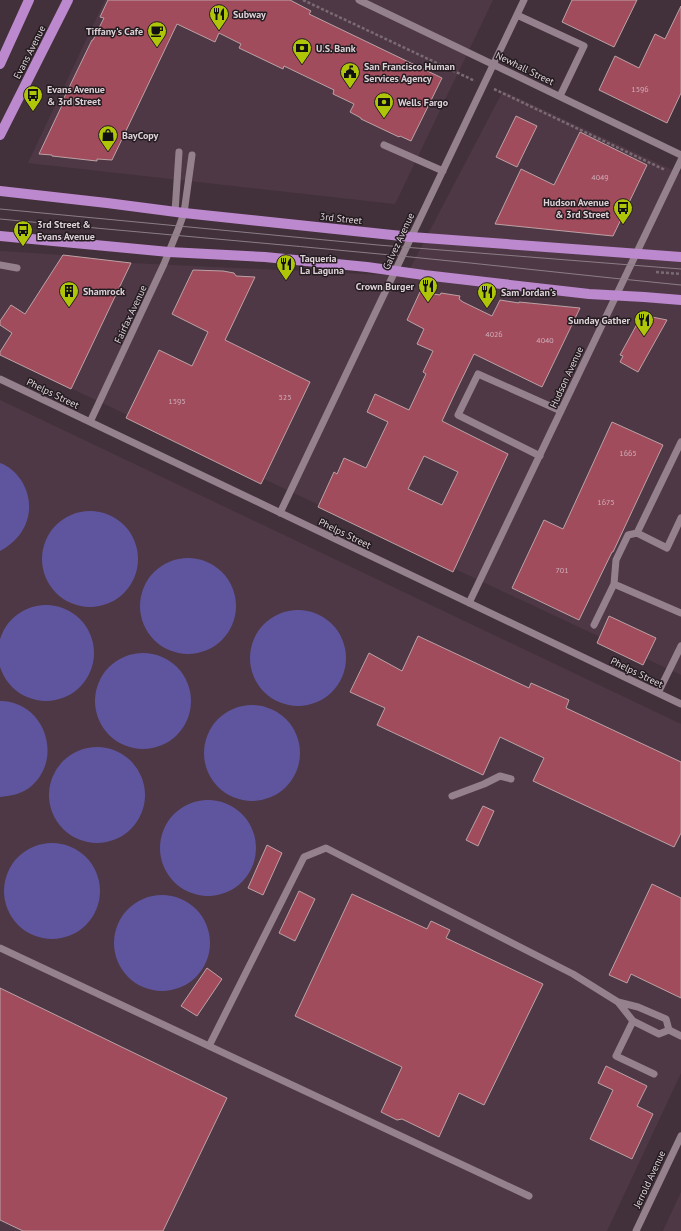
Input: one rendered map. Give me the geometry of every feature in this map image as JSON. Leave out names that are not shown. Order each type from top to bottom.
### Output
[{"type":"main road","name":"Evans Avenue","points":[[0,64],[29,0]]},
{"type":"main road","name":"Evans Avenue","points":[[0,135],[68,0]]},
{"type":"main road","name":"3rd Street","points":[[0,191],[411,237],[681,257]]},
{"type":"main road","points":[[0,236],[169,252],[265,257],[367,267],[589,294],[681,300]]},
{"type":"street","name":"Newhall Street","points":[[359,0],[681,155]]},
{"type":"street","name":"Galvez Avenue","points":[[280,513],[524,0]]},
{"type":"street","points":[[517,15],[584,46],[560,96]]},
{"type":"street","points":[[384,145],[443,171]]},
{"type":"street","points":[[180,152],[180,212]]},
{"type":"street","points":[[180,212],[192,155]]},
{"type":"street","name":"Hudson Avenue","points":[[469,603],[681,160]]},
{"type":"street","name":"Fairfax Avenue","points":[[90,422],[169,252],[180,212]]},
{"type":"street","points":[[0,265],[17,268]]},
{"type":"street","points":[[540,456],[458,415],[478,374],[561,411]]},
{"type":"street","name":"Phelps Street","points":[[0,379],[681,704]]},
{"type":"street","points":[[637,533],[681,442]]},
{"type":"street","points":[[594,624],[614,584],[616,560],[628,535],[637,533],[667,548],[681,518]]},
{"type":"street","points":[[614,584],[681,613]]},
{"type":"street","points":[[658,694],[681,646]]},
{"type":"street","points":[[452,796],[484,784],[500,776],[511,779]]},
{"type":"street","points":[[209,1046],[304,857],[326,848],[573,974],[618,1002],[638,1007],[666,1019],[669,1030],[681,1036]]},
{"type":"street","points":[[0,948],[529,1196]]},
{"type":"street","points":[[618,1002],[633,1021],[659,1034],[669,1030]]},
{"type":"street","points":[[633,1021],[616,1056],[654,1074]]},
{"type":"street","name":"Jerrold Avenue","points":[[637,1230],[681,1136]]},
{"type":"path","points":[[654,275],[658,268]]},
{"type":"path","points":[[656,272],[681,274]]},
{"type":"shaded area","points":[[105,0],[493,0],[395,204],[28,163]]},
{"type":"shaded area","points":[[503,91],[681,174],[681,675],[0,355],[0,251],[63,255],[131,263],[406,276]]},
{"type":"shaded area","points":[[0,400],[681,724],[681,1073],[607,1231],[0,1231]]},
{"type":"shaded area","points":[[0,463],[12,470],[21,480],[29,501],[29,511],[23,530],[17,538],[0,551]]},
{"type":"shaded area","points":[[90,511],[108,514],[124,525],[135,541],[138,559],[135,577],[124,593],[108,604],[90,607],[72,604],[56,593],[45,577],[42,559],[45,541],[56,525],[72,514]]},
{"type":"shaded area","points":[[188,558],[206,561],[222,572],[233,588],[236,606],[233,624],[222,640],[206,651],[188,654],[170,651],[154,640],[143,624],[140,606],[143,588],[154,572],[170,561]]},
{"type":"shaded area","points":[[46,605],[64,609],[73,613],[80,619],[86,626],[90,635],[94,653],[90,671],[86,680],[80,687],[73,693],[64,697],[46,701],[28,697],[19,693],[12,687],[6,680],[2,671],[-2,653],[2,635],[6,626],[12,619],[19,613],[28,609]]},
{"type":"shaded area","points":[[298,610],[316,613],[332,624],[343,640],[346,658],[343,676],[332,692],[316,703],[298,706],[280,703],[264,692],[253,676],[250,658],[253,640],[264,624],[280,613]]},
{"type":"shaded area","points":[[143,653],[161,656],[177,667],[188,683],[191,701],[188,719],[177,735],[161,746],[143,749],[125,746],[109,735],[98,719],[95,701],[98,683],[109,667],[125,656]]},
{"type":"shaded area","points":[[0,701],[16,704],[29,711],[38,721],[45,734],[48,748],[46,763],[40,776],[29,788],[22,792],[0,797]]},
{"type":"shaded area","points":[[252,705],[270,708],[286,719],[297,735],[300,753],[297,771],[286,787],[270,798],[252,801],[234,798],[218,787],[207,771],[204,753],[207,735],[218,719],[234,708]]},
{"type":"shaded area","points":[[97,747],[115,750],[131,761],[142,777],[145,795],[142,813],[131,829],[115,840],[97,843],[79,840],[63,829],[52,813],[49,795],[52,777],[63,761],[79,750]]},
{"type":"shaded area","points":[[208,800],[226,803],[242,814],[253,830],[256,848],[253,866],[242,882],[226,893],[208,896],[190,893],[174,882],[163,866],[160,848],[163,830],[174,814],[190,803]]},
{"type":"shaded area","points":[[52,843],[70,846],[86,857],[97,873],[100,891],[97,909],[86,925],[70,936],[52,939],[34,936],[18,925],[7,909],[4,891],[7,873],[18,857],[34,846]]},
{"type":"shaded area","points":[[162,895],[180,898],[196,909],[207,925],[210,943],[207,961],[196,977],[180,988],[162,991],[144,988],[128,977],[117,961],[114,943],[117,925],[128,909],[144,898]]},
{"type":"shaded area","points":[[681,1192],[681,1231],[663,1231]]},
{"type":"building","points":[[108,0],[290,0],[311,11],[309,14],[442,78],[411,141],[361,119],[350,112],[354,104],[333,94],[334,90],[284,66],[283,69],[239,48],[241,44],[219,33],[215,42],[177,24],[112,160],[97,159],[97,161],[39,154],[64,101],[63,100],[104,18],[100,17]]},
{"type":"building","points":[[572,0],[637,0],[614,47],[562,22]]},
{"type":"building","points":[[681,6],[681,93],[667,123],[599,90],[615,56],[639,68],[655,34],[665,39]]},
{"type":"building","points":[[516,116],[537,126],[517,167],[496,157]]},
{"type":"building","points":[[580,132],[647,165],[613,236],[495,224],[521,169],[554,185]]},
{"type":"building","name":"Shamrock","points":[[63,255],[131,263],[71,389],[0,355],[0,352],[12,333],[0,325],[0,321],[11,305],[25,314]]},
{"type":"building","points":[[193,270],[223,271],[234,273],[236,276],[255,277],[225,340],[310,382],[261,484],[126,418],[159,350],[192,366],[208,332],[172,314]]},
{"type":"building","points":[[420,292],[460,296],[459,299],[463,302],[492,316],[500,300],[580,308],[542,387],[474,354],[457,389],[442,421],[508,454],[453,572],[318,507],[334,472],[337,474],[344,458],[366,468],[388,422],[367,412],[375,394],[409,410],[426,374],[423,372],[433,351],[417,344],[424,329],[407,320]],"holes":[[[424,456],[458,472],[442,505],[408,489]]]},
{"type":"building","name":"Sunday Gather","points":[[642,315],[667,320],[638,372],[620,362],[623,356],[620,355]]},
{"type":"building","points":[[612,422],[663,445],[613,552],[579,620],[512,588],[544,520],[563,529]]},
{"type":"building","points":[[609,616],[656,638],[643,665],[597,643]]},
{"type":"building","points":[[418,636],[529,688],[531,683],[569,700],[566,708],[681,762],[681,833],[674,847],[533,781],[544,758],[500,737],[483,775],[377,725],[385,708],[350,692],[369,653],[402,671]]},
{"type":"building","points":[[483,806],[494,811],[478,846],[466,840]]},
{"type":"building","points":[[267,845],[282,853],[263,895],[248,888]]},
{"type":"building","points":[[652,884],[681,898],[681,998],[631,974],[627,983],[609,975]]},
{"type":"building","points":[[299,891],[315,899],[295,941],[279,933]]},
{"type":"building","points":[[352,894],[427,929],[431,921],[450,930],[446,938],[543,984],[484,1105],[459,1093],[439,1137],[402,1119],[397,1120],[381,1112],[402,1067],[295,1016]]},
{"type":"building","points":[[207,968],[222,979],[197,1016],[181,1006]]},
{"type":"building","points":[[0,988],[227,1098],[163,1231],[23,1231],[0,1220]]},
{"type":"building","points":[[606,1066],[647,1086],[637,1106],[653,1114],[632,1159],[590,1139],[613,1090],[598,1083]]},
{"type":"tram line","points":[[0,209],[378,245],[681,269]]},
{"type":"tram line","points":[[0,219],[401,256],[681,285]]},
{"type":"place","name":"Subway","points":[[219,31]]},
{"type":"place","name":"Tiffany's Cafe","points":[[157,48]]},
{"type":"place","name":"U.S. Bank","points":[[302,65]]},
{"type":"place","name":"San Francisco Human Services Agency","points":[[350,89]]},
{"type":"place","name":"Evans Avenue & 3rd Street","points":[[33,112]]},
{"type":"place","name":"Wells Fargo","points":[[384,119]]},
{"type":"place","name":"BayCopy","points":[[108,152]]},
{"type":"place","name":"Hudson Avenue & 3rd Street","points":[[623,225]]},
{"type":"place","name":"3rd Street & Evans Avenue","points":[[23,247]]},
{"type":"place","name":"Taqueria La Laguna","points":[[286,281]]},
{"type":"place","name":"Crown Burger","points":[[428,303]]},
{"type":"place","name":"Shamrock","points":[[69,308]]},
{"type":"place","name":"Sam Jordan's","points":[[487,309]]},
{"type":"place","name":"Sunday Gather","points":[[644,337]]}]
